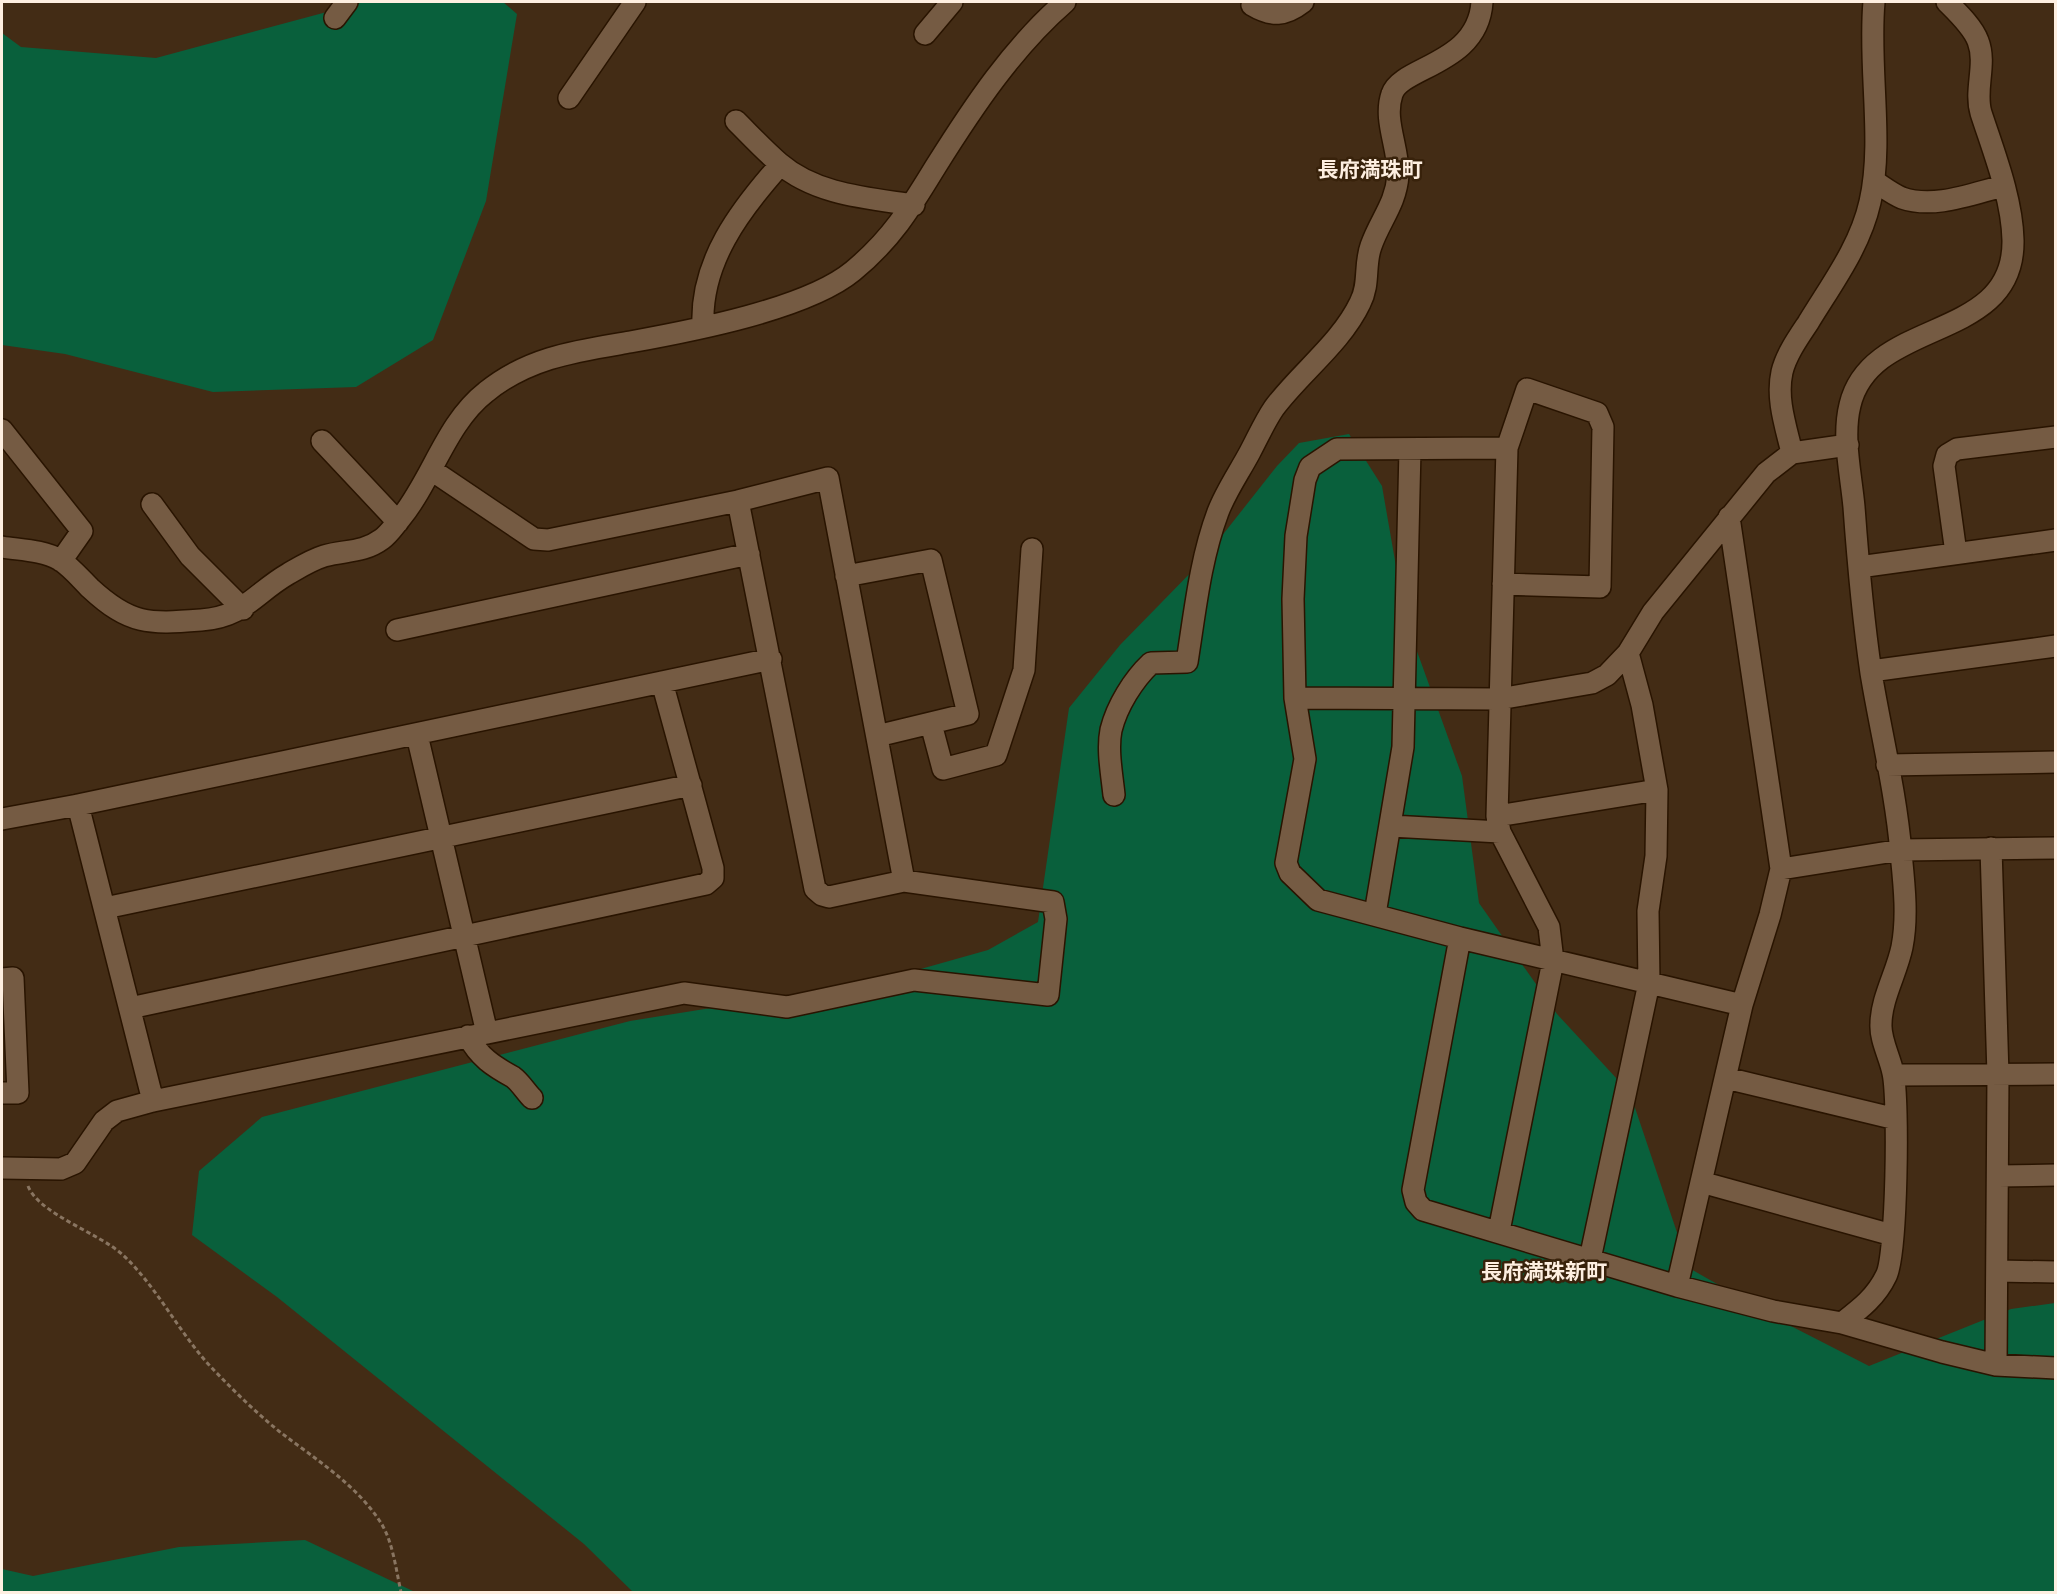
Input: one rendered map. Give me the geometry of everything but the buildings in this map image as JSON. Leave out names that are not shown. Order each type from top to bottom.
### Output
[{"type":"street","points":[[569,98],[635,2]]},
{"type":"street","points":[[926,34],[952,2]]},
{"type":"street","points":[[2,547],[40,553],[61,561],[111,607],[130,618],[149,622],[206,620],[243,609],[280,578],[310,561],[328,555],[363,550],[384,538],[398,522],[433,471],[443,444],[471,406],[485,392],[534,361],[703,326],[776,308],[839,282],[890,237],[914,205],[936,166],[1000,73],[1041,23],[1065,2]]},
{"type":"street","points":[[1252,5],[1266,14],[1274,15],[1290,12],[1303,2]]},
{"type":"street","points":[[1114,795],[1111,731],[1121,706],[1139,674],[1151,663],[1186,662],[1196,594],[1219,511],[1274,409],[1322,356],[1360,305],[1368,284],[1367,265],[1370,247],[1395,197],[1398,172],[1389,111],[1392,92],[1402,82],[1442,61],[1468,38],[1481,16],[1482,2]]},
{"type":"street","points":[[1792,453],[1781,405],[1782,372],[1793,347],[1851,254],[1870,204],[1876,167],[1871,44],[1874,2]]},
{"type":"street","points":[[1842,1323],[1872,1299],[1889,1273],[1896,1119],[1894,1075],[1880,1027],[1903,942],[1901,850],[1871,671],[1848,445],[1849,408],[1855,388],[1869,367],[1884,354],[1983,306],[2003,281],[2013,245],[2012,222],[1979,108],[1980,45],[1975,33],[1947,2]]},
{"type":"street","points":[[736,121],[780,165],[819,187],[850,195],[914,205]]},
{"type":"street","points":[[703,326],[703,297],[710,272],[729,231],[748,202],[780,165]]},
{"type":"street","points":[[1874,181],[1901,198],[1924,201],[1951,200],[2003,186]]},
{"type":"street","points":[[1499,1231],[1553,960],[1549,927],[1498,824],[1499,699],[1507,448],[1527,389],[1597,413],[1603,427],[1600,587],[1503,585]]},
{"type":"street","points":[[2,430],[82,531],[61,561]]},
{"type":"street","points":[[1956,553],[1944,466],[1947,455],[1957,449],[2055,437]]},
{"type":"street","points":[[321,441],[398,522]]},
{"type":"street","points":[[1295,698],[1499,699],[1592,683],[1607,675],[1628,653],[1653,612],[1766,473],[1792,453],[1848,445]]},
{"type":"street","points":[[1507,448],[1337,449],[1310,467],[1305,480],[1296,536],[1293,599],[1295,698],[1305,759],[1286,863],[1290,873],[1318,900],[1460,938],[1742,1005]]},
{"type":"street","points":[[1375,914],[1401,773],[1410,449]]},
{"type":"street","points":[[433,471],[534,538],[548,540],[738,501],[828,477],[904,881]]},
{"type":"street","points":[[11,1167],[62,1169],[75,1163],[104,1121],[117,1111],[153,1101],[684,993],[787,1007],[914,980],[1048,995],[1056,919],[1053,902],[904,881],[829,897],[815,889],[738,501]]},
{"type":"street","points":[[152,504],[190,556],[243,609]]},
{"type":"street","points":[[1677,1286],[1742,1005],[1770,915],[1781,869],[1729,517]]},
{"type":"street","points":[[1859,567],[2055,540]]},
{"type":"street","points":[[931,724],[943,769],[996,755],[1024,670],[1032,549]]},
{"type":"street","points":[[397,630],[749,554]]},
{"type":"street","points":[[846,576],[931,560],[968,714],[877,736]]},
{"type":"street","points":[[1871,671],[2055,647]]},
{"type":"street","points":[[1590,1259],[1649,983],[1648,911],[1656,856],[1657,790],[1642,705],[1628,653]]},
{"type":"street","points":[[2,819],[417,735],[771,659]]},
{"type":"street","points":[[130,1008],[462,934],[706,884],[712,878],[713,868],[662,682]]},
{"type":"street","points":[[417,735],[462,934],[477,1035],[483,1056],[500,1072],[514,1078],[532,1098]]},
{"type":"street","points":[[1887,765],[2055,762]]},
{"type":"street","points":[[105,908],[691,785]]},
{"type":"street","points":[[1391,826],[1498,824],[1657,790]]},
{"type":"street","points":[[78,805],[153,1101]]},
{"type":"street","points":[[1991,848],[1998,1075],[1996,1365]]},
{"type":"street","points":[[1781,869],[1901,850],[2055,848]]},
{"type":"street","points":[[1460,938],[1413,1190],[1416,1202],[1423,1209],[1677,1286],[1773,1311],[1842,1323],[1996,1365],[2055,1368]]},
{"type":"street","points":[[2,979],[13,978],[18,1093],[2,1093]]},
{"type":"street","points":[[1894,1075],[2055,1074]]},
{"type":"street","points":[[1725,1078],[1896,1119]]},
{"type":"street","points":[[1998,1176],[2055,1175]]},
{"type":"street","points":[[1701,1182],[1892,1235]]},
{"type":"street","points":[[1997,1271],[2055,1272]]},
{"type":"path","points":[[11,1167],[31,1193],[44,1205],[122,1254],[144,1278],[209,1364],[277,1430],[323,1464],[358,1497],[380,1522],[387,1536],[401,1593]]},
{"type":"green space","points":[[364,2],[503,2],[517,14],[486,201],[433,340],[356,387],[213,392],[65,354],[2,345],[2,33],[21,47],[156,58]]},
{"type":"green space","points":[[1349,434],[1382,486],[1405,618],[1462,776],[1479,903],[1557,1014],[1630,1093],[1689,1268],[1787,1324],[1869,1366],[2011,1309],[2055,1303],[2055,1592],[633,1592],[584,1544],[277,1297],[192,1235],[199,1171],[262,1117],[630,1021],[878,981],[988,950],[1038,922],[1069,708],[1120,645],[1202,561],[1277,466],[1299,443]]},
{"type":"green space","points":[[305,1540],[415,1592],[2,1592],[2,1569],[33,1576],[179,1547]]},
{"type":"district","name":"長府満珠町","points":[[1370,168]]},
{"type":"district","name":"長府満珠新町","points":[[1544,1270]]}]
